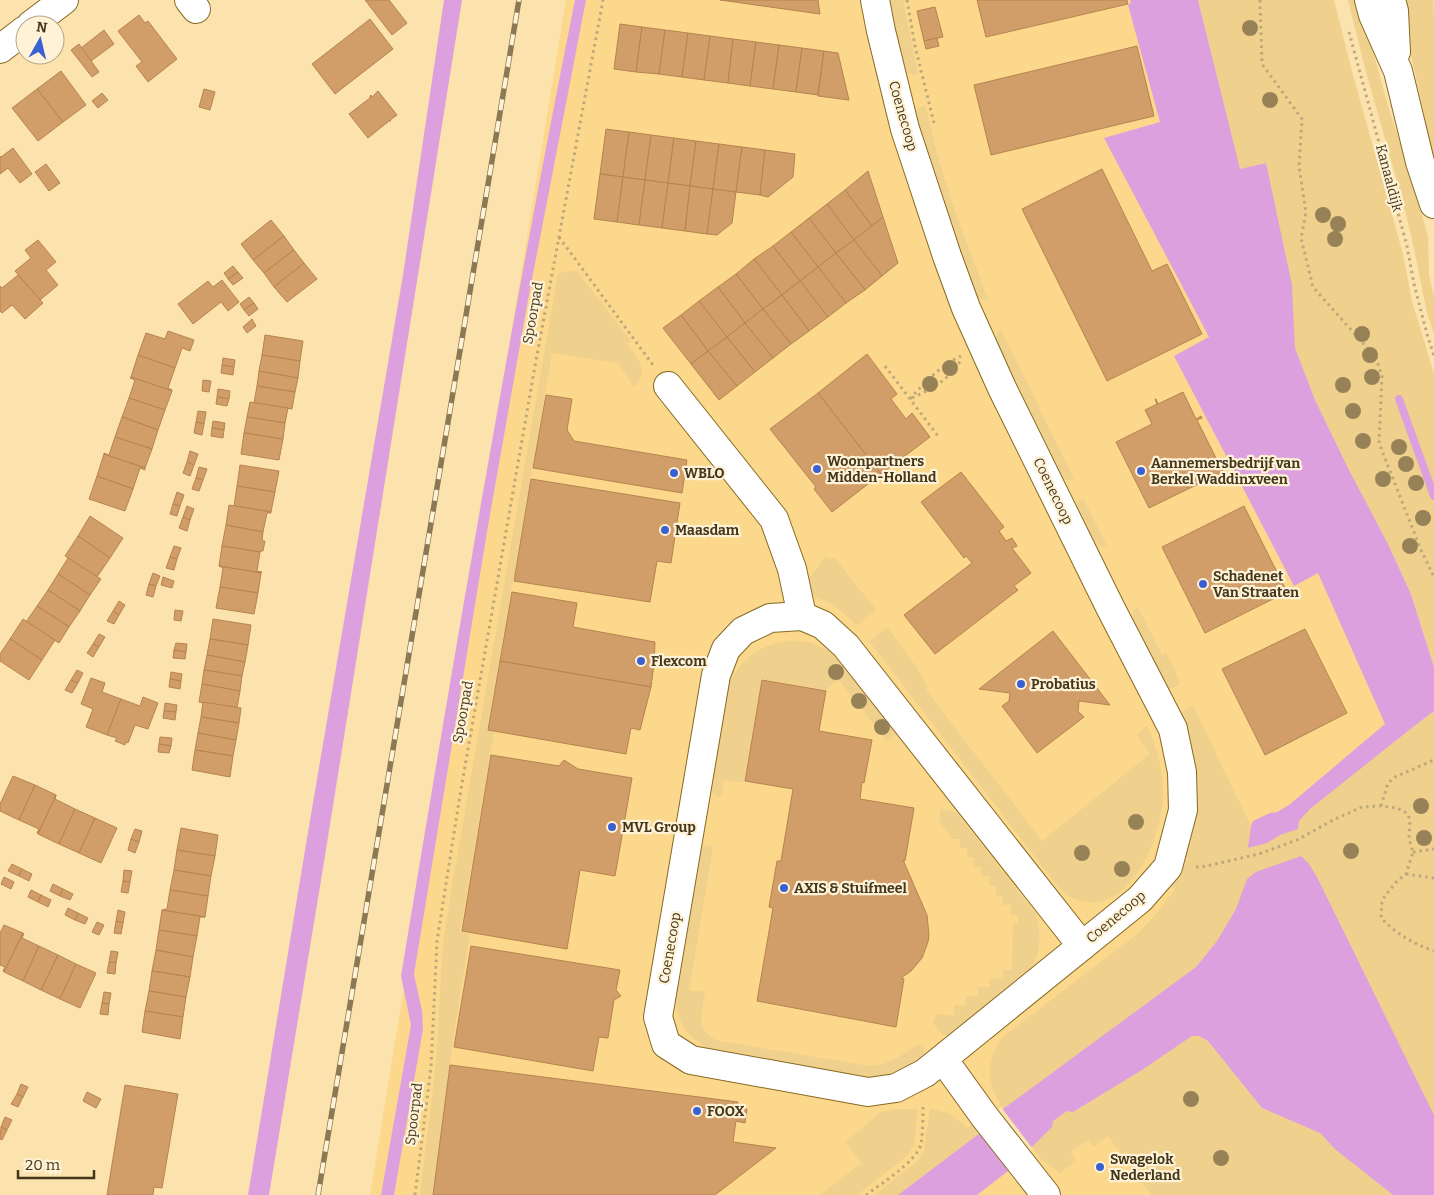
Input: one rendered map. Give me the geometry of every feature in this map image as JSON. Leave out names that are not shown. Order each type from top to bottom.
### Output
[{"type":"street","points":[[44,15],[64,0]]},
{"type":"street","name":"Coenecoop","points":[[875,0],[905,129],[947,256],[970,316],[1002,388],[1110,607],[1173,729],[1182,772],[1183,810],[1168,867],[1140,899],[934,1066],[896,1088],[868,1092],[691,1060],[666,1044],[658,1017],[716,675],[726,649],[744,631],[770,618],[802,616],[823,625],[846,646],[1082,946]]},
{"type":"street","points":[[1369,0],[1373,15],[1398,71]]},
{"type":"street","points":[[1391,0],[1394,11],[1398,71],[1420,162],[1434,204]]},
{"type":"street","points":[[0,49],[15,38]]},
{"type":"street","points":[[668,386],[774,519],[792,570],[802,616]]},
{"type":"street","points":[[934,1066],[984,1116],[1046,1195]]},
{"type":"path","name":"Spoorpad","points":[[415,1195],[431,1067],[437,941],[462,785],[558,237],[602,0]]},
{"type":"path","points":[[908,0],[915,46],[936,132]]},
{"type":"path","points":[[1260,0],[1262,64],[1302,118],[1299,166],[1306,212],[1301,238],[1313,287],[1376,358],[1382,376],[1379,443],[1421,550],[1434,577]]},
{"type":"path","name":"Kanaaldijk","points":[[1348,28],[1407,246],[1426,334],[1434,356]]},
{"type":"path","points":[[558,237],[668,386]]},
{"type":"path","points":[[964,355],[954,372],[932,388],[910,399],[925,381],[950,362],[964,355]]},
{"type":"path","points":[[885,366],[938,436]]},
{"type":"path","points":[[1381,806],[1388,783],[1395,777],[1434,760]]},
{"type":"path","points":[[1168,867],[1202,867],[1259,854],[1297,840],[1335,819],[1362,807],[1381,806],[1397,808],[1407,813],[1410,820],[1409,839],[1413,852],[1406,874],[1397,881],[1382,900],[1381,918],[1395,932],[1414,944],[1434,951]]},
{"type":"path","points":[[1413,852],[1434,849]]},
{"type":"path","points":[[1406,874],[1434,878]]},
{"type":"path","points":[[866,1195],[909,1162],[917,1153],[921,1145],[934,1066]]},
{"type":"shaded area","points":[[444,0],[462,0],[324,862],[269,1195],[248,1195],[403,275]]},
{"type":"shaded area","points":[[566,0],[1276,0],[1434,820],[1434,1195],[370,1195]]},
{"type":"shaded area","points":[[575,0],[586,0],[528,300],[488,526],[414,974],[422,1011],[423,1029],[394,1195],[381,1195],[411,1025],[401,976],[506,365]]},
{"type":"shaded area","points":[[888,0],[903,0],[918,74],[909,74],[902,68]]},
{"type":"shaded area","points":[[1130,0],[1198,0],[1240,169],[1266,163],[1292,285],[1295,348],[1315,400],[1388,544],[1411,594],[1434,667],[1434,711],[1310,809],[1299,821],[1298,829],[1280,835],[1267,843],[1248,848],[1253,821],[1270,813],[1277,812],[1289,805],[1385,724],[1318,573],[1294,586],[1174,356],[1209,337],[1104,138],[1160,122],[1128,5],[1131,3]]},
{"type":"shaded area","points":[[1198,0],[1334,0],[1403,254],[1412,301],[1434,374],[1434,667],[1411,594],[1388,544],[1315,400],[1295,348],[1292,285],[1265,163],[1240,169]]},
{"type":"shaded area","points":[[1348,0],[1359,0],[1388,106],[1428,236],[1429,275],[1434,297],[1434,334],[1427,313],[1403,202],[1366,72]]},
{"type":"shaded area","points":[[1399,0],[1433,0],[1434,160]]},
{"type":"shaded area","points":[[925,105],[952,203],[988,300],[980,299],[976,296],[944,207],[916,116],[919,109]]},
{"type":"shaded area","points":[[576,270],[631,341],[627,344],[641,365],[641,376],[634,387],[618,363],[552,353],[487,730],[494,732],[460,932],[470,934],[452,1047],[433,1195],[420,1195],[436,1063],[443,943],[451,892],[558,273]]},
{"type":"shaded area","points":[[1001,330],[1074,479],[1066,480],[1063,478],[996,340],[997,333]]},
{"type":"shaded area","points":[[1083,498],[1108,548],[1098,545],[1094,540],[1077,506],[1077,503]]},
{"type":"shaded area","points":[[826,556],[830,559],[834,557],[876,610],[857,625],[834,605],[806,592],[808,580]]},
{"type":"shaded area","points":[[1137,606],[1162,655],[1166,653],[1179,680],[1179,685],[1168,690],[1132,622],[1133,612]]},
{"type":"shaded area","points":[[887,627],[917,668],[928,688],[926,690],[1042,841],[1150,754],[1137,734],[1147,726],[1161,768],[1163,796],[1161,814],[1148,854],[1138,873],[1124,888],[1109,899],[1091,902],[1071,897],[1059,888],[869,641]]},
{"type":"shaded area","points":[[790,641],[809,642],[825,649],[841,661],[896,734],[887,741],[839,680],[825,690],[762,679],[743,783],[724,780],[721,798],[714,794],[710,787],[726,691],[737,670],[750,656],[768,646]]},
{"type":"shaded area","points":[[1193,706],[1251,826],[1249,848],[1267,843],[1280,835],[1298,829],[1299,821],[1310,809],[1434,711],[1434,1115],[1317,877],[1301,856],[1247,879],[1236,909],[1217,941],[1196,967],[1003,1109],[999,1105],[1000,1103],[992,1086],[990,1069],[994,1053],[1004,1036],[1136,935],[1157,913],[1175,889],[1170,885],[1189,843],[1196,801],[1196,779],[1193,758],[1179,714]]},
{"type":"shaded area","points":[[941,809],[956,812],[1035,913],[1039,930],[1037,955],[1034,963],[1023,978],[948,1035],[943,1035],[933,1023],[936,1014],[954,1015],[954,1005],[966,1006],[966,996],[978,997],[978,987],[990,987],[990,978],[1003,979],[1003,970],[1012,970],[1013,924],[1018,923],[1018,915],[1011,915],[1011,905],[1003,905],[1002,896],[996,896],[996,886],[989,886],[989,876],[981,876],[981,867],[974,866],[974,858],[967,857],[967,848],[960,848],[960,839],[952,839],[939,820]]},
{"type":"shaded area","points":[[709,845],[713,845],[713,847],[689,990],[705,992],[701,1021],[705,1032],[710,1037],[718,1041],[869,1066],[889,1062],[917,1045],[921,1045],[924,1048],[924,1054],[907,1068],[888,1077],[867,1078],[716,1052],[690,1035],[684,1028],[677,1010],[675,989],[699,852]]},
{"type":"shaded area","points":[[1301,856],[1309,864],[1317,877],[1434,1115],[1434,1195],[1393,1195],[1336,1150],[1320,1133],[1262,1108],[1208,1041],[1199,1036],[1192,1036],[1142,1070],[1073,1112],[1067,1111],[1053,1121],[1052,1127],[1008,1171],[977,1195],[898,1195],[980,1133],[1003,1109],[1196,967],[1217,941],[1236,909],[1247,879],[1256,872]]},
{"type":"shaded area","points":[[1192,1036],[1199,1036],[1208,1041],[1262,1108],[1320,1133],[1336,1150],[1393,1195],[1152,1195],[1108,1136],[1093,1147],[1088,1140],[1071,1152],[1076,1161],[1060,1173],[1041,1159],[1032,1147],[1052,1127],[1053,1121],[1067,1111],[1073,1112],[1142,1070]]},
{"type":"shaded area","points":[[930,1108],[950,1114],[968,1128],[973,1124],[980,1133],[898,1195],[875,1195],[920,1159],[924,1150]]},
{"type":"shaded area","points":[[895,1109],[918,1109],[914,1145],[907,1156],[857,1195],[820,1195],[862,1163],[845,1142],[878,1113]]},
{"type":"pier","points":[[1001,1107],[1033,1149],[1010,1173],[978,1131]]},
{"type":"building","points":[[365,0],[389,0],[407,23],[392,35]]},
{"type":"building","points":[[720,0],[818,0],[820,14]]},
{"type":"building","points":[[977,0],[1127,0],[1128,4],[986,37]]},
{"type":"building","points":[[935,7],[943,37],[924,41],[917,11]]},
{"type":"building","points":[[139,15],[145,23],[148,21],[177,59],[148,82],[136,66],[142,62],[118,31]]},
{"type":"building","points":[[370,19],[393,49],[335,94],[312,64]]},
{"type":"building","points":[[620,24],[642,27],[636,72],[614,69]]},
{"type":"building","points":[[642,27],[665,30],[659,74],[636,72]]},
{"type":"building","points":[[104,30],[114,44],[91,61],[81,48]]},
{"type":"building","points":[[665,30],[688,33],[682,77],[659,74]]},
{"type":"building","points":[[688,33],[710,36],[704,80],[682,77]]},
{"type":"building","points":[[710,36],[733,39],[728,83],[704,80]]},
{"type":"building","points":[[937,38],[939,46],[926,49],[924,41]]},
{"type":"building","points":[[733,39],[756,42],[750,86],[728,83]]},
{"type":"building","points":[[756,42],[779,45],[773,89],[750,86]]},
{"type":"building","points":[[79,44],[99,72],[92,77],[71,50]]},
{"type":"building","points":[[779,45],[802,48],[796,92],[773,89]]},
{"type":"building","points":[[1137,46],[1154,116],[991,155],[974,85]]},
{"type":"building","points":[[802,48],[824,51],[818,95],[796,92]]},
{"type":"building","points":[[824,51],[838,53],[849,100],[818,96]]},
{"type":"building","points":[[61,71],[86,105],[63,122],[37,89]]},
{"type":"building","points":[[37,89],[63,122],[38,141],[12,108]]},
{"type":"building","points":[[204,89],[215,92],[210,110],[199,107]]},
{"type":"building","points":[[378,91],[397,115],[368,138],[349,114]]},
{"type":"building","points":[[102,93],[108,100],[98,108],[92,101]]},
{"type":"building","points":[[606,129],[629,132],[623,177],[600,174]]},
{"type":"building","points":[[629,132],[651,135],[645,180],[623,177]]},
{"type":"building","points":[[651,135],[674,138],[668,183],[645,180]]},
{"type":"building","points":[[674,138],[696,141],[690,186],[668,183]]},
{"type":"building","points":[[696,141],[719,144],[713,189],[690,186]]},
{"type":"building","points":[[719,144],[742,147],[736,192],[713,189]]},
{"type":"building","points":[[742,147],[765,150],[760,195],[736,192]]},
{"type":"building","points":[[13,148],[32,174],[20,183],[8,168],[0,174],[0,156]]},
{"type":"building","points":[[765,150],[795,154],[793,177],[768,197],[760,195]]},
{"type":"building","points":[[46,164],[60,183],[49,191],[35,172]]},
{"type":"building","points":[[1102,169],[1152,271],[1167,264],[1202,334],[1107,381],[1022,209]]},
{"type":"building","points":[[868,171],[883,217],[872,226],[845,190]]},
{"type":"building","points":[[600,174],[623,177],[617,222],[594,219]]},
{"type":"building","points":[[623,177],[645,180],[639,225],[617,222]]},
{"type":"building","points":[[645,180],[668,183],[662,228],[639,225]]},
{"type":"building","points":[[668,183],[690,186],[685,231],[662,228]]},
{"type":"building","points":[[690,186],[713,189],[707,234],[685,231]]},
{"type":"building","points":[[713,189],[736,192],[732,223],[717,235],[707,234]]},
{"type":"building","points":[[845,190],[872,226],[854,240],[827,204]]},
{"type":"building","points":[[827,204],[854,240],[836,253],[809,218]]},
{"type":"building","points":[[883,217],[898,263],[882,276],[854,240]]},
{"type":"building","points":[[809,218],[836,253],[818,267],[791,232]]},
{"type":"building","points":[[271,220],[284,236],[253,260],[241,244]]},
{"type":"building","points":[[791,232],[818,267],[800,281],[773,246]]},
{"type":"building","points":[[284,236],[294,250],[264,273],[253,260]]},
{"type":"building","points":[[38,240],[56,262],[46,270],[58,285],[40,300],[15,271],[31,258],[25,250]]},
{"type":"building","points":[[854,240],[882,276],[865,290],[836,253]]},
{"type":"building","points":[[773,246],[800,281],[782,295],[754,259]]},
{"type":"building","points":[[294,250],[304,263],[274,287],[264,273]]},
{"type":"building","points":[[836,253],[865,290],[846,303],[818,267]]},
{"type":"building","points":[[754,259],[782,295],[763,309],[736,274]]},
{"type":"building","points":[[304,263],[317,279],[287,302],[274,287]]},
{"type":"building","points":[[233,266],[238,272],[228,279],[224,273]]},
{"type":"building","points":[[818,267],[846,303],[828,317],[800,281]]},
{"type":"building","points":[[238,272],[243,278],[233,285],[228,279]]},
{"type":"building","points":[[736,274],[763,309],[745,323],[718,287]]},
{"type":"building","points":[[18,275],[43,303],[25,319],[12,305],[2,313],[0,311],[0,286],[2,288]]},
{"type":"building","points":[[222,280],[239,302],[228,311],[221,302],[193,324],[178,304],[208,281],[213,287]]},
{"type":"building","points":[[800,281],[828,317],[809,331],[782,295]]},
{"type":"building","points":[[718,287],[745,323],[727,337],[699,301]]},
{"type":"building","points":[[782,295],[809,331],[791,344],[763,309]]},
{"type":"building","points":[[249,297],[254,303],[244,310],[240,304]]},
{"type":"building","points":[[699,301],[727,337],[708,351],[681,315]]},
{"type":"building","points":[[254,303],[258,309],[249,316],[244,310]]},
{"type":"building","points":[[763,309],[791,344],[773,358],[745,323]]},
{"type":"building","points":[[681,315],[708,351],[691,364],[663,328]]},
{"type":"building","points":[[252,319],[256,326],[247,333],[243,327]]},
{"type":"building","points":[[745,323],[773,358],[755,372],[727,337]]},
{"type":"building","points":[[168,331],[194,340],[190,351],[182,348],[175,368],[138,355],[146,333],[165,339]]},
{"type":"building","points":[[265,335],[303,341],[300,361],[262,355]]},
{"type":"building","points":[[727,337],[755,372],[737,386],[708,351]]},
{"type":"building","points":[[708,351],[737,386],[719,400],[691,364]]},
{"type":"building","points":[[867,354],[897,394],[891,399],[906,419],[912,413],[930,437],[881,474],[818,393]]},
{"type":"building","points":[[138,355],[175,368],[168,388],[172,391],[131,377]]},
{"type":"building","points":[[262,355],[300,361],[298,378],[259,371]]},
{"type":"building","points":[[223,358],[235,360],[234,367],[222,365]]},
{"type":"building","points":[[222,365],[234,367],[233,375],[221,373]]},
{"type":"building","points":[[259,371],[298,378],[295,392],[257,386]]},
{"type":"building","points":[[131,377],[172,391],[165,410],[129,398],[135,380]]},
{"type":"building","points":[[203,380],[211,381],[209,392],[202,391]]},
{"type":"building","points":[[257,386],[295,392],[292,409],[254,403]]},
{"type":"building","points":[[218,389],[230,391],[229,399],[217,397]]},
{"type":"building","points":[[1183,392],[1196,419],[1201,416],[1202,418],[1197,420],[1223,472],[1149,508],[1116,442],[1152,424],[1145,410],[1157,404],[1155,399],[1158,404]]},
{"type":"building","points":[[818,393],[881,474],[832,512],[814,489],[816,487],[770,429]]},
{"type":"building","points":[[546,395],[572,399],[567,430],[574,441],[687,460],[682,493],[533,468]]},
{"type":"building","points":[[217,397],[229,399],[227,406],[216,404]]},
{"type":"building","points":[[129,398],[165,410],[158,430],[122,417]]},
{"type":"building","points":[[250,402],[288,408],[285,423],[247,417]]},
{"type":"building","points":[[198,411],[206,412],[204,424],[196,422]]},
{"type":"building","points":[[122,417],[158,430],[152,449],[115,437]]},
{"type":"building","points":[[247,417],[285,423],[283,439],[244,433]]},
{"type":"building","points":[[213,421],[225,423],[224,430],[212,428]]},
{"type":"building","points":[[196,422],[204,424],[202,435],[194,433]]},
{"type":"building","points":[[212,428],[224,430],[223,438],[211,436]]},
{"type":"building","points":[[244,433],[283,439],[279,460],[241,454]]},
{"type":"building","points":[[115,437],[152,449],[145,468],[104,454],[109,455]]},
{"type":"building","points":[[190,451],[198,454],[194,465],[187,462]]},
{"type":"building","points":[[104,454],[145,468],[145,470],[140,468],[133,489],[97,476]]},
{"type":"building","points":[[187,462],[194,465],[190,476],[183,473]]},
{"type":"building","points":[[240,465],[279,471],[275,492],[237,486]]},
{"type":"building","points":[[199,467],[207,469],[203,480],[196,478]]},
{"type":"building","points":[[961,472],[1004,527],[999,531],[1006,541],[1012,538],[1017,546],[1012,548],[1031,573],[1014,586],[1018,590],[935,654],[904,615],[972,563],[966,556],[964,558],[921,502]]},
{"type":"building","points":[[97,476],[133,489],[125,511],[89,499]]},
{"type":"building","points":[[196,478],[203,480],[199,491],[192,489]]},
{"type":"building","points":[[531,479],[680,503],[671,563],[657,561],[650,602],[514,581]]},
{"type":"building","points":[[237,486],[275,492],[271,512],[234,506]]},
{"type":"building","points":[[177,492],[184,495],[180,506],[173,504]]},
{"type":"building","points":[[173,504],[180,506],[177,516],[170,514]]},
{"type":"building","points":[[229,505],[271,512],[267,513],[263,532],[226,525]]},
{"type":"building","points":[[187,506],[194,509],[190,520],[183,517]]},
{"type":"building","points":[[1244,506],[1287,592],[1205,633],[1162,547]]},
{"type":"building","points":[[90,516],[123,538],[110,558],[78,536]]},
{"type":"building","points":[[183,517],[190,520],[187,531],[179,528]]},
{"type":"building","points":[[226,525],[263,532],[262,541],[265,541],[263,551],[222,546]]},
{"type":"building","points":[[78,536],[110,558],[97,577],[65,556]]},
{"type":"building","points":[[174,546],[181,548],[177,559],[170,557]]},
{"type":"building","points":[[222,546],[260,552],[257,571],[262,572],[219,566]]},
{"type":"building","points":[[170,557],[177,559],[174,570],[166,568]]},
{"type":"building","points":[[68,558],[101,579],[90,595],[58,574]]},
{"type":"building","points":[[219,566],[261,573],[258,593],[220,587],[223,568]]},
{"type":"building","points":[[153,573],[160,576],[156,586],[149,584]]},
{"type":"building","points":[[58,574],[90,595],[80,611],[48,590]]},
{"type":"building","points":[[163,577],[174,581],[172,588],[161,585]]},
{"type":"building","points":[[149,584],[156,586],[153,597],[146,595]]},
{"type":"building","points":[[220,587],[258,593],[254,614],[216,608]]},
{"type":"building","points":[[48,590],[80,611],[69,627],[37,606]]},
{"type":"building","points":[[512,592],[577,603],[573,627],[655,642],[651,687],[500,661]]},
{"type":"building","points":[[119,601],[125,605],[119,615],[113,611]]},
{"type":"building","points":[[37,606],[69,627],[59,643],[26,622]]},
{"type":"building","points":[[175,610],[183,611],[181,621],[174,620]]},
{"type":"building","points":[[113,611],[119,615],[114,624],[107,621]]},
{"type":"building","points":[[23,619],[55,640],[42,660],[10,639]]},
{"type":"building","points":[[213,619],[251,625],[248,645],[210,639]]},
{"type":"building","points":[[1305,629],[1347,713],[1265,755],[1222,669]]},
{"type":"building","points":[[1053,631],[1110,705],[1079,701],[1078,711],[1084,717],[1037,753],[1002,706],[1009,701],[1010,693],[979,689]]},
{"type":"building","points":[[99,634],[105,637],[99,647],[93,644]]},
{"type":"building","points":[[10,639],[42,660],[29,680],[0,661],[0,654]]},
{"type":"building","points":[[210,639],[248,645],[245,662],[207,655]]},
{"type":"building","points":[[176,643],[187,644],[186,652],[174,650]]},
{"type":"building","points":[[93,644],[99,647],[93,657],[87,653]]},
{"type":"building","points":[[174,650],[186,652],[185,659],[173,658]]},
{"type":"building","points":[[207,655],[245,662],[242,676],[204,670]]},
{"type":"building","points":[[500,661],[651,687],[640,730],[631,728],[626,754],[488,730]]},
{"type":"building","points":[[77,670],[83,673],[78,683],[71,680]]},
{"type":"building","points":[[204,670],[242,676],[240,691],[202,684]]},
{"type":"building","points":[[171,672],[182,674],[181,681],[170,679]]},
{"type":"building","points":[[91,678],[105,683],[102,692],[121,699],[107,735],[86,727],[93,709],[81,704]]},
{"type":"building","points":[[170,679],[181,681],[180,689],[169,687]]},
{"type":"building","points":[[71,680],[78,683],[72,693],[65,690]]},
{"type":"building","points":[[762,680],[826,691],[819,731],[872,740],[860,799],[914,808],[905,861],[903,860],[927,915],[929,935],[922,958],[911,971],[901,978],[904,979],[896,1027],[757,1001],[773,908],[769,907],[777,861],[781,861],[793,789],[745,781]]},
{"type":"building","points":[[202,684],[240,691],[237,708],[199,702]]},
{"type":"building","points":[[143,697],[158,703],[148,729],[135,725],[128,743],[126,742],[125,745],[115,741],[117,738],[107,735],[121,699],[140,706]]},
{"type":"building","points":[[203,702],[241,708],[239,723],[201,717]]},
{"type":"building","points":[[165,703],[177,705],[176,712],[164,711]]},
{"type":"building","points":[[164,711],[176,712],[175,720],[163,718]]},
{"type":"building","points":[[201,717],[239,723],[236,740],[198,733]]},
{"type":"building","points":[[198,733],[236,740],[233,756],[195,750]]},
{"type":"building","points":[[160,737],[172,738],[171,746],[159,744]]},
{"type":"building","points":[[159,744],[171,746],[169,753],[158,752]]},
{"type":"building","points":[[195,750],[233,756],[230,777],[192,770]]},
{"type":"building","points":[[491,755],[559,766],[564,760],[578,769],[632,778],[615,876],[580,870],[567,949],[462,931]]},
{"type":"building","points":[[13,776],[35,785],[19,820],[0,811],[0,804]]},
{"type":"building","points":[[35,785],[56,795],[38,834],[39,829],[19,820]]},
{"type":"building","points":[[56,795],[55,799],[75,809],[59,844],[38,834]]},
{"type":"building","points":[[75,809],[95,818],[79,853],[59,844]]},
{"type":"building","points":[[95,818],[117,828],[101,863],[79,853]]},
{"type":"building","points":[[181,828],[218,835],[215,856],[177,850]]},
{"type":"building","points":[[135,829],[142,831],[139,842],[131,839]]},
{"type":"building","points":[[131,839],[139,842],[135,853],[128,850]]},
{"type":"building","points":[[177,850],[215,856],[211,876],[174,870]]},
{"type":"building","points":[[12,864],[22,869],[19,876],[8,871]]},
{"type":"building","points":[[22,869],[32,874],[29,881],[19,876]]},
{"type":"building","points":[[124,870],[132,871],[130,882],[123,881]]},
{"type":"building","points":[[174,870],[211,876],[208,896],[170,890]]},
{"type":"building","points":[[4,877],[14,882],[11,889],[1,884]]},
{"type":"building","points":[[123,881],[130,882],[128,893],[121,892]]},
{"type":"building","points":[[53,884],[63,889],[60,896],[50,891]]},
{"type":"building","points":[[63,889],[73,894],[70,900],[60,896]]},
{"type":"building","points":[[31,890],[41,895],[38,902],[28,897]]},
{"type":"building","points":[[170,890],[208,896],[205,917],[162,910],[167,909]]},
{"type":"building","points":[[41,895],[51,900],[48,907],[38,902]]},
{"type":"building","points":[[68,908],[78,913],[75,920],[65,915]]},
{"type":"building","points":[[118,910],[125,912],[123,923],[116,921]]},
{"type":"building","points":[[162,910],[205,917],[200,917],[197,936],[159,930]]},
{"type":"building","points":[[78,913],[88,918],[85,924],[75,920]]},
{"type":"building","points":[[116,921],[123,923],[121,934],[114,933]]},
{"type":"building","points":[[97,922],[104,925],[99,935],[92,932]]},
{"type":"building","points":[[4,925],[23,933],[4,972],[5,967],[0,965],[0,933]]},
{"type":"building","points":[[159,930],[197,936],[193,957],[156,950]]},
{"type":"building","points":[[23,933],[22,938],[39,946],[23,981],[4,972]]},
{"type":"building","points":[[39,946],[58,955],[41,990],[23,981]]},
{"type":"building","points":[[471,946],[620,970],[616,990],[621,996],[614,1000],[608,1038],[599,1037],[593,1071],[454,1047]]},
{"type":"building","points":[[156,950],[193,957],[190,977],[152,971]]},
{"type":"building","points":[[111,951],[118,952],[116,963],[109,962]]},
{"type":"building","points":[[58,955],[76,964],[60,999],[41,990]]},
{"type":"building","points":[[109,962],[116,963],[115,974],[107,973]]},
{"type":"building","points":[[76,964],[96,973],[80,1008],[60,999]]},
{"type":"building","points":[[152,971],[190,977],[186,997],[149,991]]},
{"type":"building","points":[[149,991],[186,997],[183,1017],[145,1011]]},
{"type":"building","points":[[104,992],[111,993],[109,1004],[102,1003]]},
{"type":"building","points":[[102,1003],[109,1004],[108,1015],[100,1014]]},
{"type":"building","points":[[145,1011],[183,1017],[180,1039],[142,1032]]},
{"type":"building","points":[[450,1065],[738,1102],[737,1108],[747,1109],[745,1123],[736,1121],[733,1142],[776,1148],[715,1195],[433,1195]]},
{"type":"building","points":[[21,1084],[28,1087],[23,1097],[17,1094]]},
{"type":"building","points":[[125,1085],[178,1094],[162,1188],[154,1187],[153,1195],[107,1195]]},
{"type":"building","points":[[87,1092],[101,1099],[96,1108],[83,1101]]},
{"type":"building","points":[[17,1094],[23,1097],[18,1107],[11,1104]]},
{"type":"building","points":[[5,1117],[12,1120],[7,1130],[1,1127]]},
{"type":"building","points":[[1,1127],[7,1130],[2,1140],[0,1139]]},
{"type":"waterway","points":[[1399,399],[1434,496]]},
{"type":"railway","points":[[318,1195],[519,0]]},
{"type":"place","name":"Woonpartners Midden-Holland","points":[[817,469]]},
{"type":"place","name":"Aannemersbedrijf van Berkel Waddinxveen","points":[[1141,471]]},
{"type":"place","name":"WBLO","points":[[674,473]]},
{"type":"place","name":"Maasdam","points":[[665,530]]},
{"type":"place","name":"Schadenet Van Straaten","points":[[1203,584]]},
{"type":"place","name":"Flexcom","points":[[641,661]]},
{"type":"place","name":"Probatius","points":[[1021,684]]},
{"type":"place","name":"MVL Group","points":[[612,827]]},
{"type":"place","name":"AXIS & Stuifmeel","points":[[784,888]]},
{"type":"place","name":"FOOX","points":[[697,1111]]},
{"type":"place","name":"Swagelok Nederland","points":[[1100,1167]]}]
